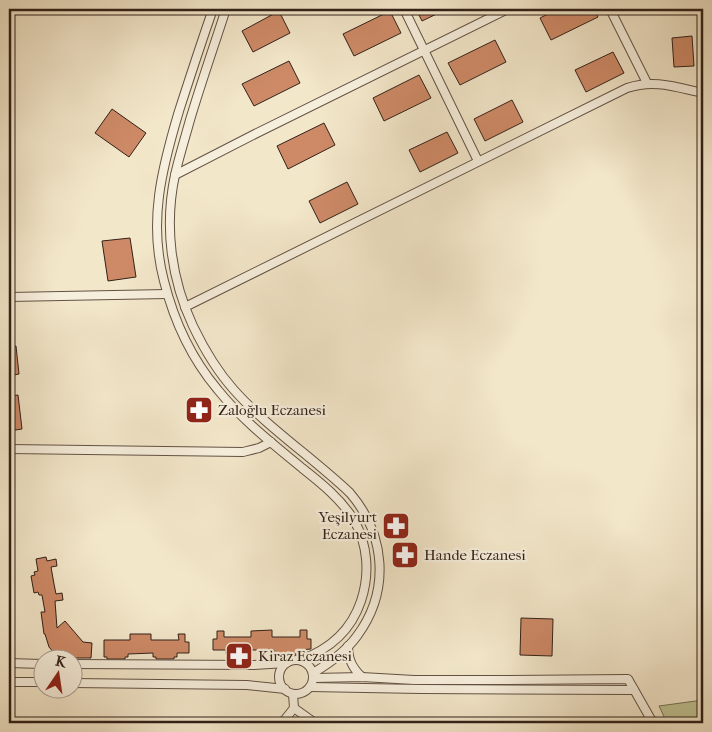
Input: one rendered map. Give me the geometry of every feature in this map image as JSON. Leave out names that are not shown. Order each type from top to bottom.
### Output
[{"type":"street","points":[[213,9],[167,150],[159,189],[157,242],[161,269],[174,316],[188,347],[207,376],[230,404],[271,442],[328,490],[350,514],[359,532],[367,563],[366,579],[359,606],[350,624],[327,647],[300,660],[290,661],[282,667],[279,676],[282,686],[293,694],[303,693],[310,687],[313,675],[348,646],[367,620],[374,604],[378,585],[380,568],[378,548],[368,520],[350,493],[244,402],[220,373],[205,349],[185,307],[174,273],[170,245],[170,217],[175,175],[226,9]]},
{"type":"street","points":[[404,9],[478,161]]},
{"type":"street","points":[[175,175],[508,9]]},
{"type":"street","points":[[610,9],[647,83]]},
{"type":"street","points":[[185,307],[627,88],[647,83],[662,84],[703,93]]},
{"type":"street","points":[[9,297],[167,294]]},
{"type":"street","points":[[9,449],[243,452],[259,448],[271,442]]},
{"type":"street","points":[[348,646],[352,665],[362,677]]},
{"type":"street","points":[[300,660],[308,665],[313,675]]},
{"type":"street","points":[[9,663],[32,664]]},
{"type":"street","points":[[82,664],[286,664]]},
{"type":"street","points":[[313,675],[414,680],[628,679],[653,723]]},
{"type":"street","points":[[9,682],[32,682]]},
{"type":"street","points":[[82,683],[246,685],[285,689]]},
{"type":"street","points":[[310,687],[420,690],[634,690]]},
{"type":"street","points":[[282,723],[294,708],[293,694]]},
{"type":"street","points":[[294,708],[315,723]]},
{"type":"green space","points":[[703,700],[703,723],[667,723],[659,706]]},
{"type":"building","points":[[416,9],[447,9],[422,21]]},
{"type":"building","points":[[558,9],[594,9],[598,17],[551,40],[540,18]]},
{"type":"building","points":[[279,11],[290,33],[253,52],[242,31]]},
{"type":"building","points":[[390,11],[401,33],[354,56],[343,34]]},
{"type":"building","points":[[692,36],[694,66],[674,67],[672,38]]},
{"type":"building","points":[[495,40],[506,62],[460,85],[448,63]]},
{"type":"building","points":[[613,52],[624,73],[586,92],[575,70]]},
{"type":"building","points":[[289,61],[300,83],[254,106],[242,84]]},
{"type":"building","points":[[419,75],[431,98],[384,121],[373,98]]},
{"type":"building","points":[[512,100],[523,122],[485,141],[474,119]]},
{"type":"building","points":[[112,109],[146,133],[129,157],[95,133]]},
{"type":"building","points":[[324,123],[335,145],[288,169],[277,146]]},
{"type":"building","points":[[447,132],[458,153],[420,172],[409,150]]},
{"type":"building","points":[[347,182],[358,204],[320,223],[309,201]]},
{"type":"building","points":[[130,238],[136,277],[108,281],[102,241]]},
{"type":"building","points":[[9,346],[16,346],[19,374],[9,376]]},
{"type":"building","points":[[18,395],[22,429],[9,431],[9,396]]},
{"type":"building","points":[[46,557],[47,561],[56,559],[57,566],[51,567],[56,594],[62,593],[63,600],[55,601],[57,628],[65,621],[83,642],[92,643],[91,658],[82,658],[82,650],[52,650],[49,647],[44,634],[41,612],[45,612],[42,595],[39,595],[38,592],[34,593],[31,576],[35,575],[34,572],[38,571],[36,559]]},
{"type":"building","points":[[521,618],[553,619],[552,656],[520,655]]},
{"type":"building","points":[[272,630],[272,637],[300,637],[300,630],[307,630],[307,639],[311,639],[311,649],[298,650],[295,658],[277,658],[274,650],[249,650],[246,658],[229,658],[226,650],[213,650],[213,639],[217,639],[217,631],[224,631],[224,637],[251,637],[251,631]]},
{"type":"building","points":[[130,634],[151,634],[151,640],[179,640],[178,634],[185,634],[185,642],[189,642],[189,653],[177,653],[177,657],[174,657],[174,659],[156,659],[156,657],[153,657],[153,653],[128,654],[128,657],[125,657],[125,659],[107,659],[107,657],[104,657],[104,640],[130,640]]},
{"type":"place","name":"Zaloğlu Eczanesi","points":[[199,410]]},
{"type":"place","name":"Yeşilyurt Eczanesi","points":[[396,526]]},
{"type":"place","name":"Hande Eczanesi","points":[[405,555]]},
{"type":"place","name":"Kiraz Eczanesi","points":[[239,656]]}]
